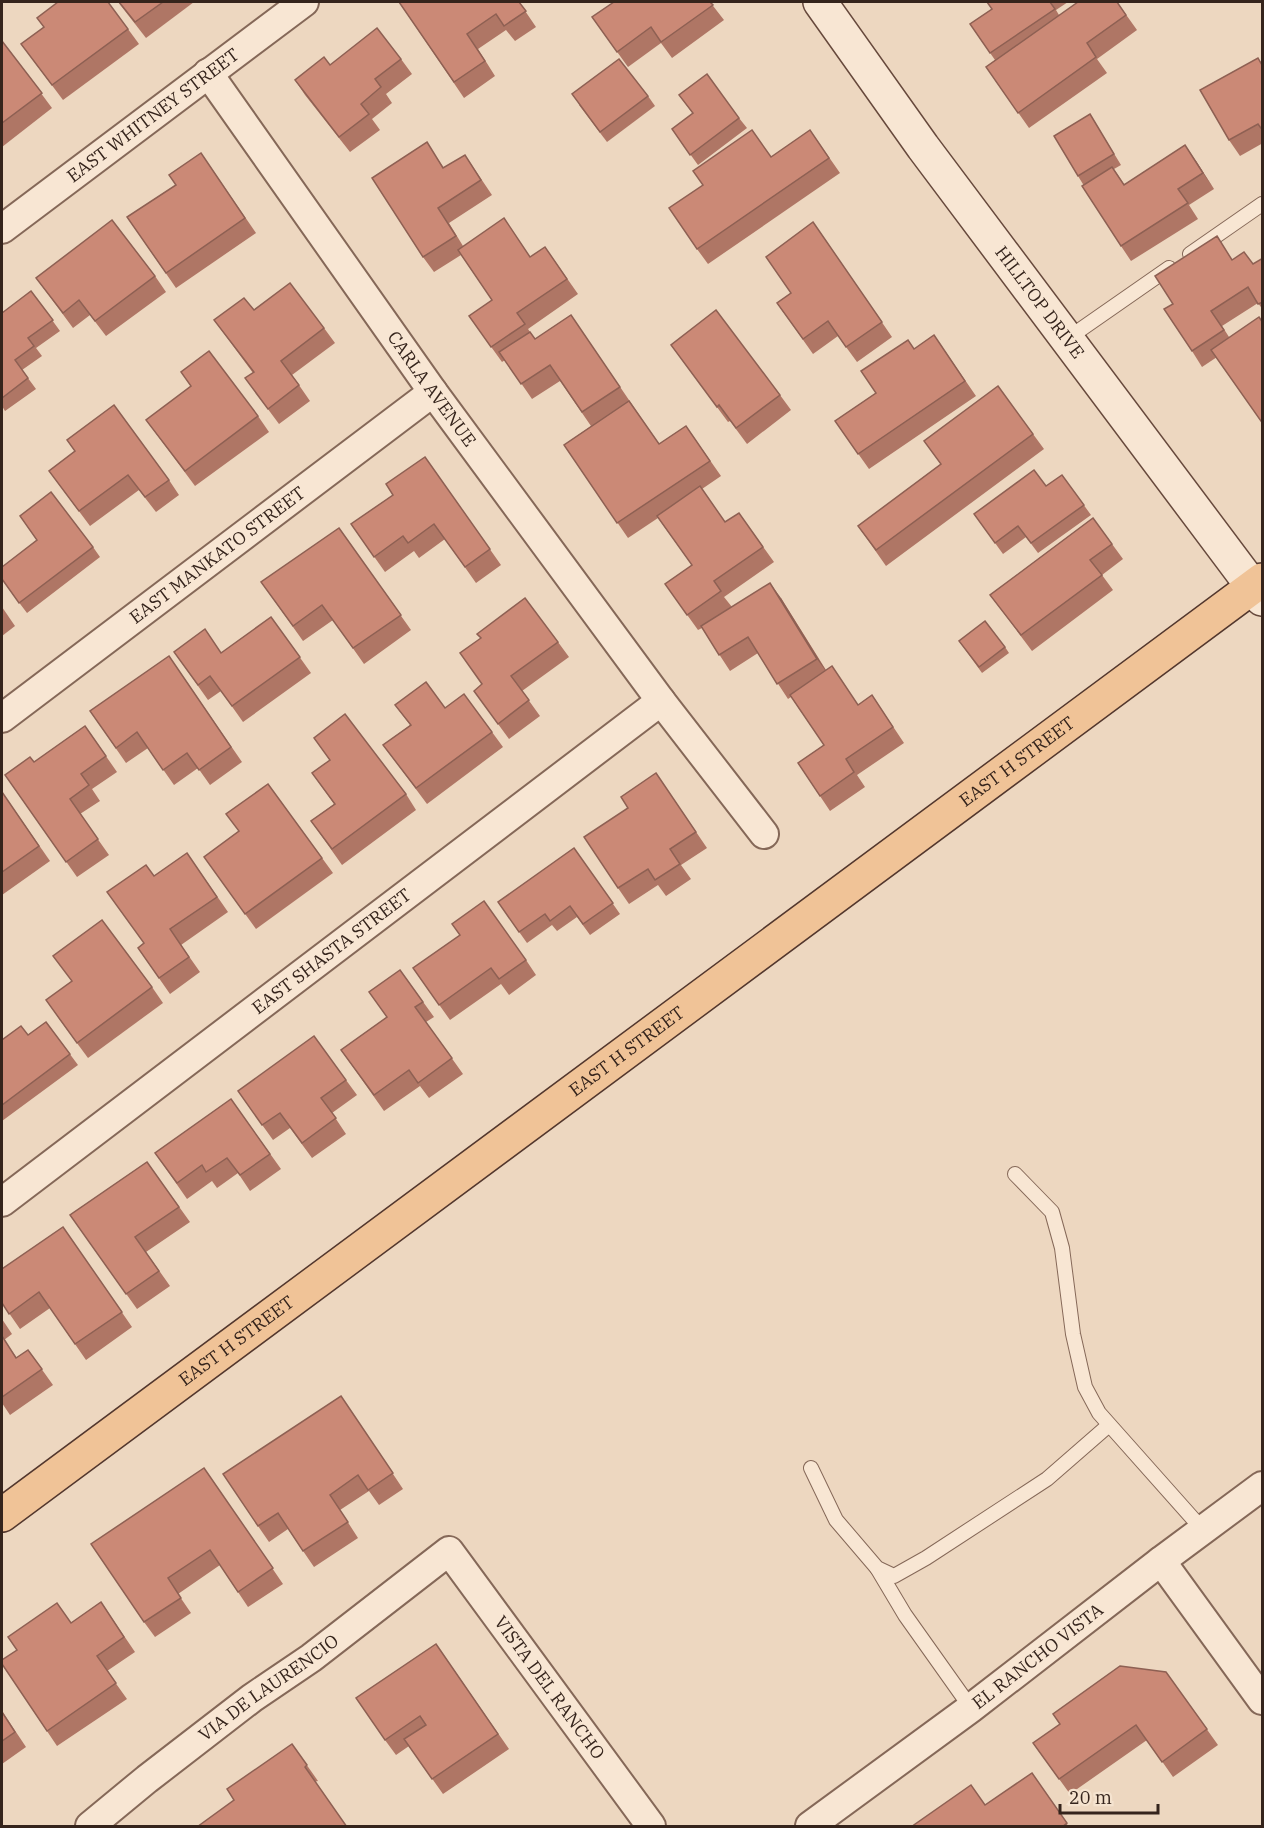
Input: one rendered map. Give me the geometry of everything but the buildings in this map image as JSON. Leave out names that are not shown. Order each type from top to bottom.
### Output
[{"type":"main road","name":"HILLTOP DRIVE","points":[[820,2],[923,147],[1259,589]]},
{"type":"main road","name":"EAST H STREET","points":[[2,1515],[1259,589]]},
{"type":"street","name":"EAST WHITNEY STREET","points":[[2,230],[304,2]]},
{"type":"street","name":"CARLA AVENUE","points":[[208,73],[433,392],[661,701],[764,834]]},
{"type":"street","name":"EAST MANKATO STREET","points":[[2,717],[433,392]]},
{"type":"street","name":"EAST SHASTA STREET","points":[[2,1202],[661,701]]},
{"type":"street","name":"EL RANCHO VISTA","points":[[810,1827],[972,1708],[1161,1561],[1263,1486]]},
{"type":"street","name":"VIA DE LAURENCIO","points":[[90,1827],[147,1779],[252,1698],[311,1658],[449,1551]]},
{"type":"street","name":"VISTA DEL RANCHO","points":[[449,1551],[651,1827]]},
{"type":"street","points":[[1161,1561],[1263,1700]]},
{"type":"lane","points":[[1067,339],[1263,204]]},
{"type":"lane","points":[[1015,1174],[1052,1212],[1062,1248],[1073,1334],[1084,1387],[1099,1413],[1203,1530]]},
{"type":"lane","points":[[877,1568],[894,1576],[926,1557],[1047,1479],[1109,1425]]},
{"type":"lane","points":[[811,1468],[836,1520],[877,1568],[905,1615],[972,1708]]}]
